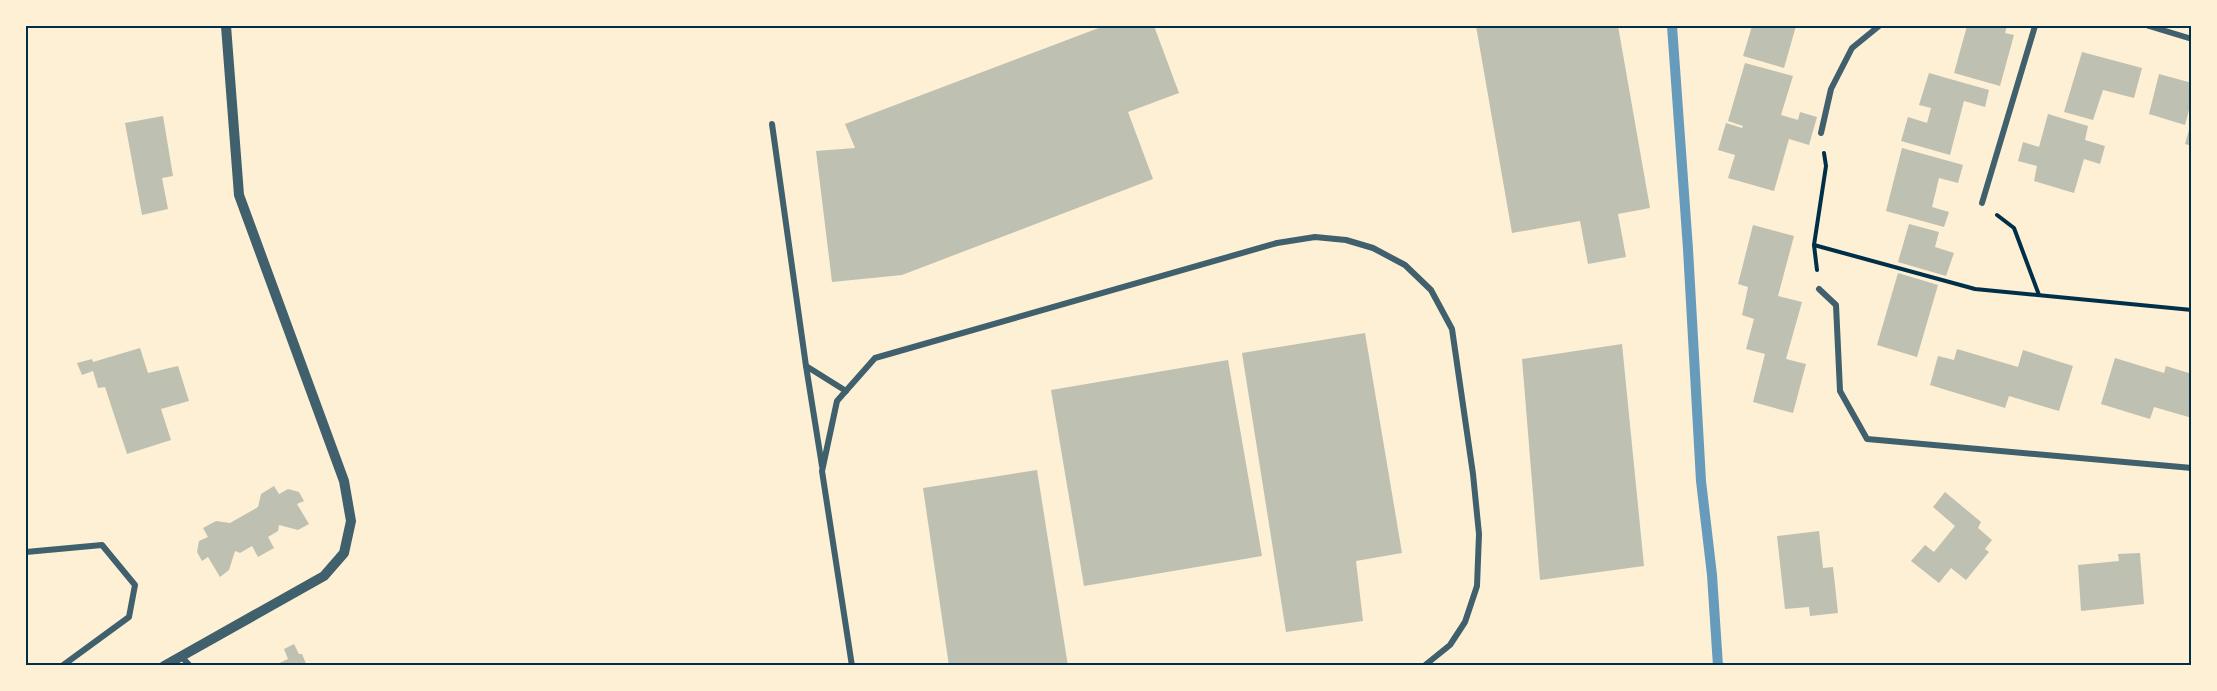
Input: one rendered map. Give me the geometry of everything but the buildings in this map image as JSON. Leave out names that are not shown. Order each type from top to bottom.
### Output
[{"type":"street","points":[[164,666],[324,576],[344,553],[351,520],[344,481],[239,195],[226,26]]},
{"type":"street","points":[[1821,133],[1831,89],[1852,48],[1879,26]]},
{"type":"street","points":[[1982,203],[2035,26]]},
{"type":"street","points":[[2149,26],[2192,39]]},
{"type":"street","points":[[772,124],[852,666]]},
{"type":"street","points":[[822,471],[837,401],[875,358],[1277,243],[1315,237],[1346,240],[1374,248],[1405,265],[1431,290],[1452,329],[1473,474],[1479,534],[1477,586],[1466,622],[1450,645],[1424,666]]},
{"type":"street","points":[[1819,289],[1836,305],[1840,391],[1867,439],[2192,468]]},
{"type":"street","points":[[806,366],[846,391]]},
{"type":"street","points":[[26,552],[102,545],[135,585],[129,616],[62,666]]},
{"type":"street","points":[[181,656],[189,666]]},
{"type":"path","points":[[1819,289],[1814,244],[1826,166],[1821,133]]},
{"type":"path","points":[[1982,203],[2014,228],[2039,295]]},
{"type":"path","points":[[1814,244],[1975,289],[2192,310]]},
{"type":"waterway","points":[[1672,26],[1701,481],[1712,575],[1718,666]]}]
